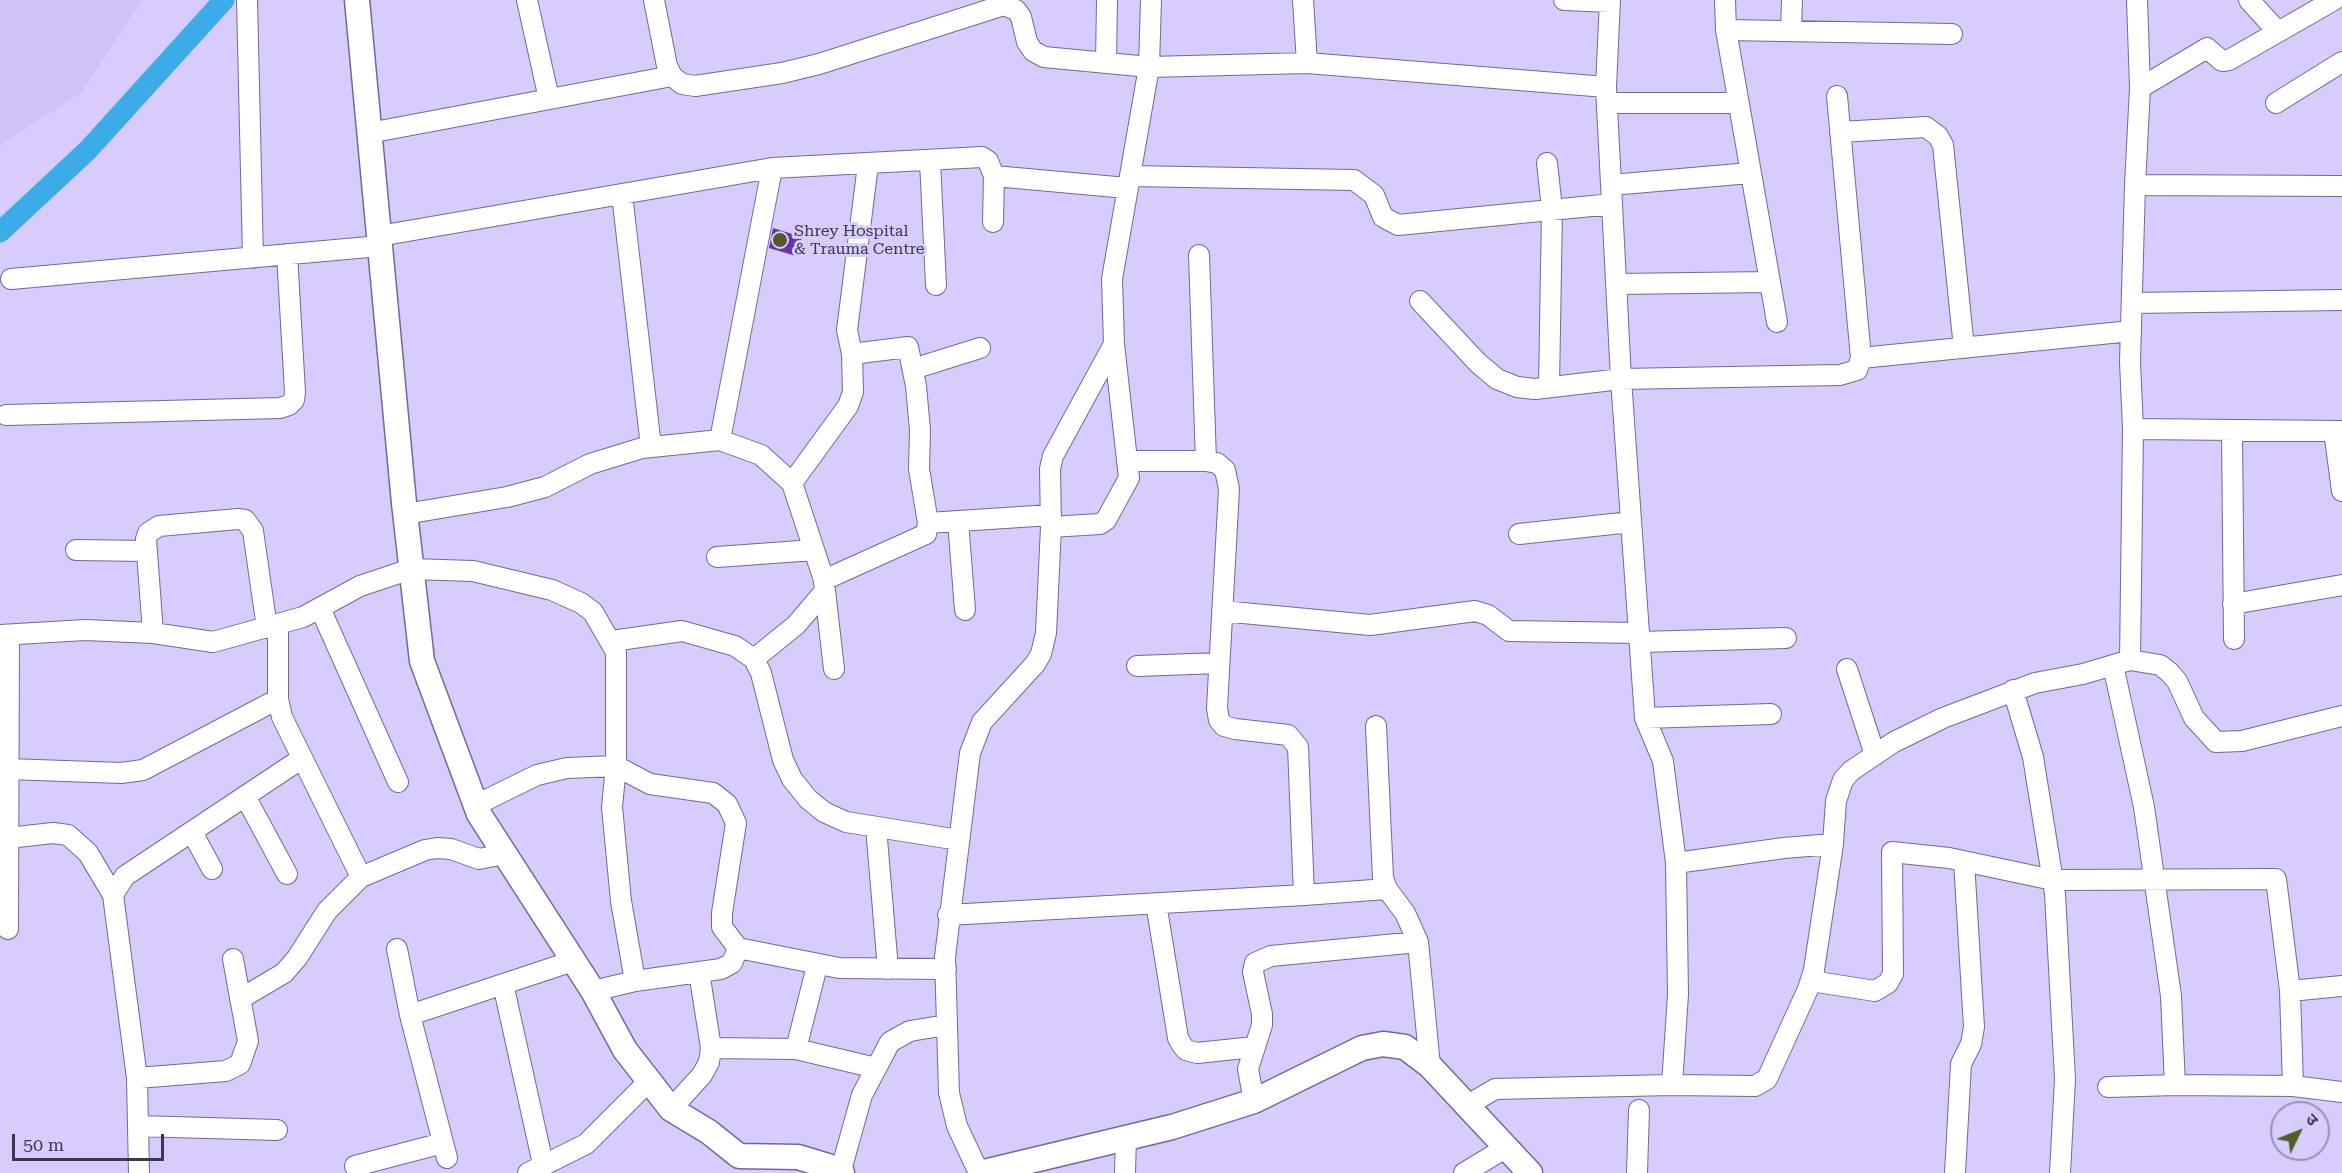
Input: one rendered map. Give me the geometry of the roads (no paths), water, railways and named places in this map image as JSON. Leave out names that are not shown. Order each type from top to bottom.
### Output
[{"type":"street","points":[[247,0],[253,258]]},
{"type":"street","points":[[357,0],[405,513],[422,661],[476,805],[504,854],[593,991],[625,1050],[671,1109],[754,1165],[798,1157],[841,1172],[862,1095],[890,1042],[910,1031],[947,1025]]},
{"type":"street","points":[[527,0],[549,99]]},
{"type":"street","points":[[654,0],[667,66],[672,76],[682,84],[694,86],[819,64],[1004,5],[1016,10],[1021,17],[1027,42],[1034,51],[1044,57],[1149,67],[1307,63],[1606,95],[1738,103]]},
{"type":"street","points":[[1106,63],[1107,0]]},
{"type":"street","points":[[928,523],[1051,521],[1094,526],[1106,520],[1126,487],[1129,478],[1129,461],[1114,344],[1112,279],[1149,67],[1151,0]]},
{"type":"street","points":[[1303,0],[1307,63]]},
{"type":"street","points":[[1564,0],[1610,1],[1606,95],[1621,379],[1645,718],[1663,761],[1676,863],[1678,994],[1672,1085]]},
{"type":"street","points":[[1725,0],[1726,30],[1777,322]]},
{"type":"street","points":[[1791,31],[1792,0]]},
{"type":"street","points":[[2137,0],[2140,88],[2131,330],[2133,429],[2121,662],[2171,996],[2175,1085]]},
{"type":"street","points":[[2249,0],[2278,32]]},
{"type":"street","points":[[2140,88],[2200,50],[2206,48],[2222,61],[2229,60],[2335,0],[2342,12]]},
{"type":"street","points":[[1726,30],[1952,34]]},
{"type":"street","points":[[2276,103],[2342,62]]},
{"type":"street","points":[[369,133],[672,76]]},
{"type":"street","points":[[1420,301],[1497,379],[1517,387],[1549,387],[1621,379],[1840,375],[1857,370],[1861,358],[1837,96]]},
{"type":"street","points":[[1840,132],[1926,127],[1938,136],[1942,144],[1964,348]]},
{"type":"street","points":[[11,279],[253,258],[379,241],[622,194],[772,168],[868,165],[982,157],[988,161],[994,176],[993,222]]},
{"type":"street","points":[[930,161],[936,285]]},
{"type":"street","points":[[1547,163],[1552,209],[1549,387]]},
{"type":"street","points":[[792,483],[848,406],[854,392],[852,354],[847,330],[868,165]]},
{"type":"street","points":[[720,440],[772,168]]},
{"type":"street","points":[[994,176],[1129,182],[1354,180],[1374,195],[1383,217],[1398,225],[1552,209],[1611,194],[1750,173]]},
{"type":"street","points":[[2135,184],[2342,186]]},
{"type":"street","points":[[622,194],[651,447]]},
{"type":"street","points":[[6,415],[280,408],[289,405],[294,400],[296,392],[287,254]]},
{"type":"street","points":[[1199,255],[1206,461]]},
{"type":"street","points":[[1616,284],[1769,282]]},
{"type":"street","points":[[2132,303],[2342,300]]},
{"type":"street","points":[[1861,358],[2131,330]]},
{"type":"street","points":[[1114,344],[1053,456],[1050,469],[1051,521],[1044,643],[1035,664],[991,710],[975,736],[970,753],[948,915],[947,1025],[952,1109],[979,1173],[1172,1126],[1254,1101],[1362,1048],[1383,1044],[1405,1047],[1430,1066],[1530,1173]]},
{"type":"street","points":[[754,659],[796,625],[824,585],[926,534],[928,523],[919,469],[920,430],[913,369],[908,347],[852,354]]},
{"type":"street","points":[[913,369],[980,348]]},
{"type":"street","points":[[2133,429],[2338,431],[2342,491]]},
{"type":"street","points":[[2232,430],[2234,639]]},
{"type":"street","points":[[405,513],[507,497],[536,490],[590,464],[651,447],[720,440],[761,454],[792,483],[824,585],[834,669]]},
{"type":"street","points":[[1129,461],[1206,461],[1217,463],[1225,470],[1229,489],[1219,663],[1219,720],[1224,726],[1235,729],[1288,735],[1298,747],[1304,896]]},
{"type":"street","points":[[153,633],[146,550],[148,533],[159,526],[245,520],[253,531],[273,627],[278,699],[282,717],[361,877]]},
{"type":"street","points":[[958,521],[965,610]]},
{"type":"street","points":[[1519,534],[1631,522]]},
{"type":"street","points":[[76,550],[146,550]]},
{"type":"street","points":[[717,557],[814,550]]},
{"type":"street","points":[[8,928],[8,769],[4,635],[86,630],[153,633],[213,642],[303,617],[360,586],[411,569],[473,571],[552,590],[581,603],[593,612],[612,641],[616,652],[616,766],[612,807],[621,901],[635,981]]},
{"type":"street","points":[[2234,604],[2342,585]]},
{"type":"street","points":[[320,608],[398,782]]},
{"type":"street","points":[[1222,611],[1370,625],[1475,611],[1488,615],[1509,631],[1639,637],[1786,638]]},
{"type":"street","points":[[612,641],[682,631],[735,646],[754,659],[762,673],[783,760],[792,779],[808,799],[824,812],[846,822],[958,840]]},
{"type":"street","points":[[1468,1105],[1495,1089],[1672,1085],[1755,1086],[1767,1079],[1811,981],[1833,844],[1836,801],[1843,780],[1851,771],[1894,742],[1943,718],[2013,690],[2121,662],[2160,665],[2169,672],[2177,681],[2194,718],[2216,742],[2242,741],[2342,716]]},
{"type":"street","points":[[1137,666],[1219,663]]},
{"type":"street","points":[[1847,669],[1875,755]]},
{"type":"street","points":[[2013,690],[2033,757],[2053,880],[2065,1079],[2060,1173]]},
{"type":"street","points":[[8,769],[121,773],[142,770],[278,699]]},
{"type":"street","points":[[1645,718],[1771,714]]},
{"type":"street","points":[[1376,726],[1383,878],[1387,890],[1406,913],[1418,942],[1430,1066]]},
{"type":"street","points":[[113,895],[125,876],[301,759]]},
{"type":"street","points":[[476,805],[554,769],[616,766],[650,784],[713,793],[731,809],[736,831],[723,896],[722,927],[738,948],[817,966],[946,969]]},
{"type":"street","points":[[245,796],[287,874]]},
{"type":"street","points":[[876,827],[888,969]]},
{"type":"street","points":[[192,832],[212,869]]},
{"type":"street","points":[[8,838],[52,833],[68,835],[88,853],[113,895],[137,1078],[139,1173]]},
{"type":"street","points":[[1676,863],[1784,848],[1833,844]]},
{"type":"street","points":[[240,999],[284,973],[297,958],[327,910],[361,877],[425,850],[437,848],[451,849],[479,858],[504,854]]},
{"type":"street","points":[[1811,981],[1875,991],[1888,983],[1893,974],[1892,852],[1964,861],[2053,880],[2276,879],[2290,991],[2293,1086]]},
{"type":"street","points":[[1955,1173],[1961,1064],[1971,1044],[1974,1027],[1964,861]]},
{"type":"street","points":[[948,915],[1387,890]]},
{"type":"street","points":[[1156,903],[1178,1038],[1182,1045],[1186,1050],[1197,1053],[1254,1047]]},
{"type":"street","points":[[1254,1101],[1248,1069],[1262,1025],[1262,1014],[1252,972],[1255,963],[1260,958],[1418,942]]},
{"type":"street","points":[[593,991],[635,981],[721,969],[732,963],[738,948]]},
{"type":"street","points":[[355,1166],[445,1150],[410,1015],[397,949]]},
{"type":"street","points":[[137,1078],[226,1071],[240,1064],[248,1041],[233,959]]},
{"type":"street","points":[[410,1015],[573,961]]},
{"type":"street","points":[[796,1049],[817,966]]},
{"type":"street","points":[[671,1109],[702,1075],[709,1062],[711,1048],[699,972]]},
{"type":"street","points":[[503,984],[536,1169],[586,1144],[649,1081]]},
{"type":"street","points":[[2290,991],[2342,986]]},
{"type":"street","points":[[711,1048],[796,1049],[876,1068]]},
{"type":"street","points":[[2108,1088],[2175,1085],[2293,1086],[2342,1092]]},
{"type":"street","points":[[1637,1173],[1639,1110]]},
{"type":"street","points":[[138,1126],[277,1130]]},
{"type":"street","points":[[1125,1173],[1126,1137]]},
{"type":"street","points":[[1464,1173],[1507,1147]]},
{"type":"waterway","points":[[0,232],[88,150],[224,0]]},
{"type":"place","name":"Shrey Hospital & Trauma Centre","points":[[780,240]]}]
